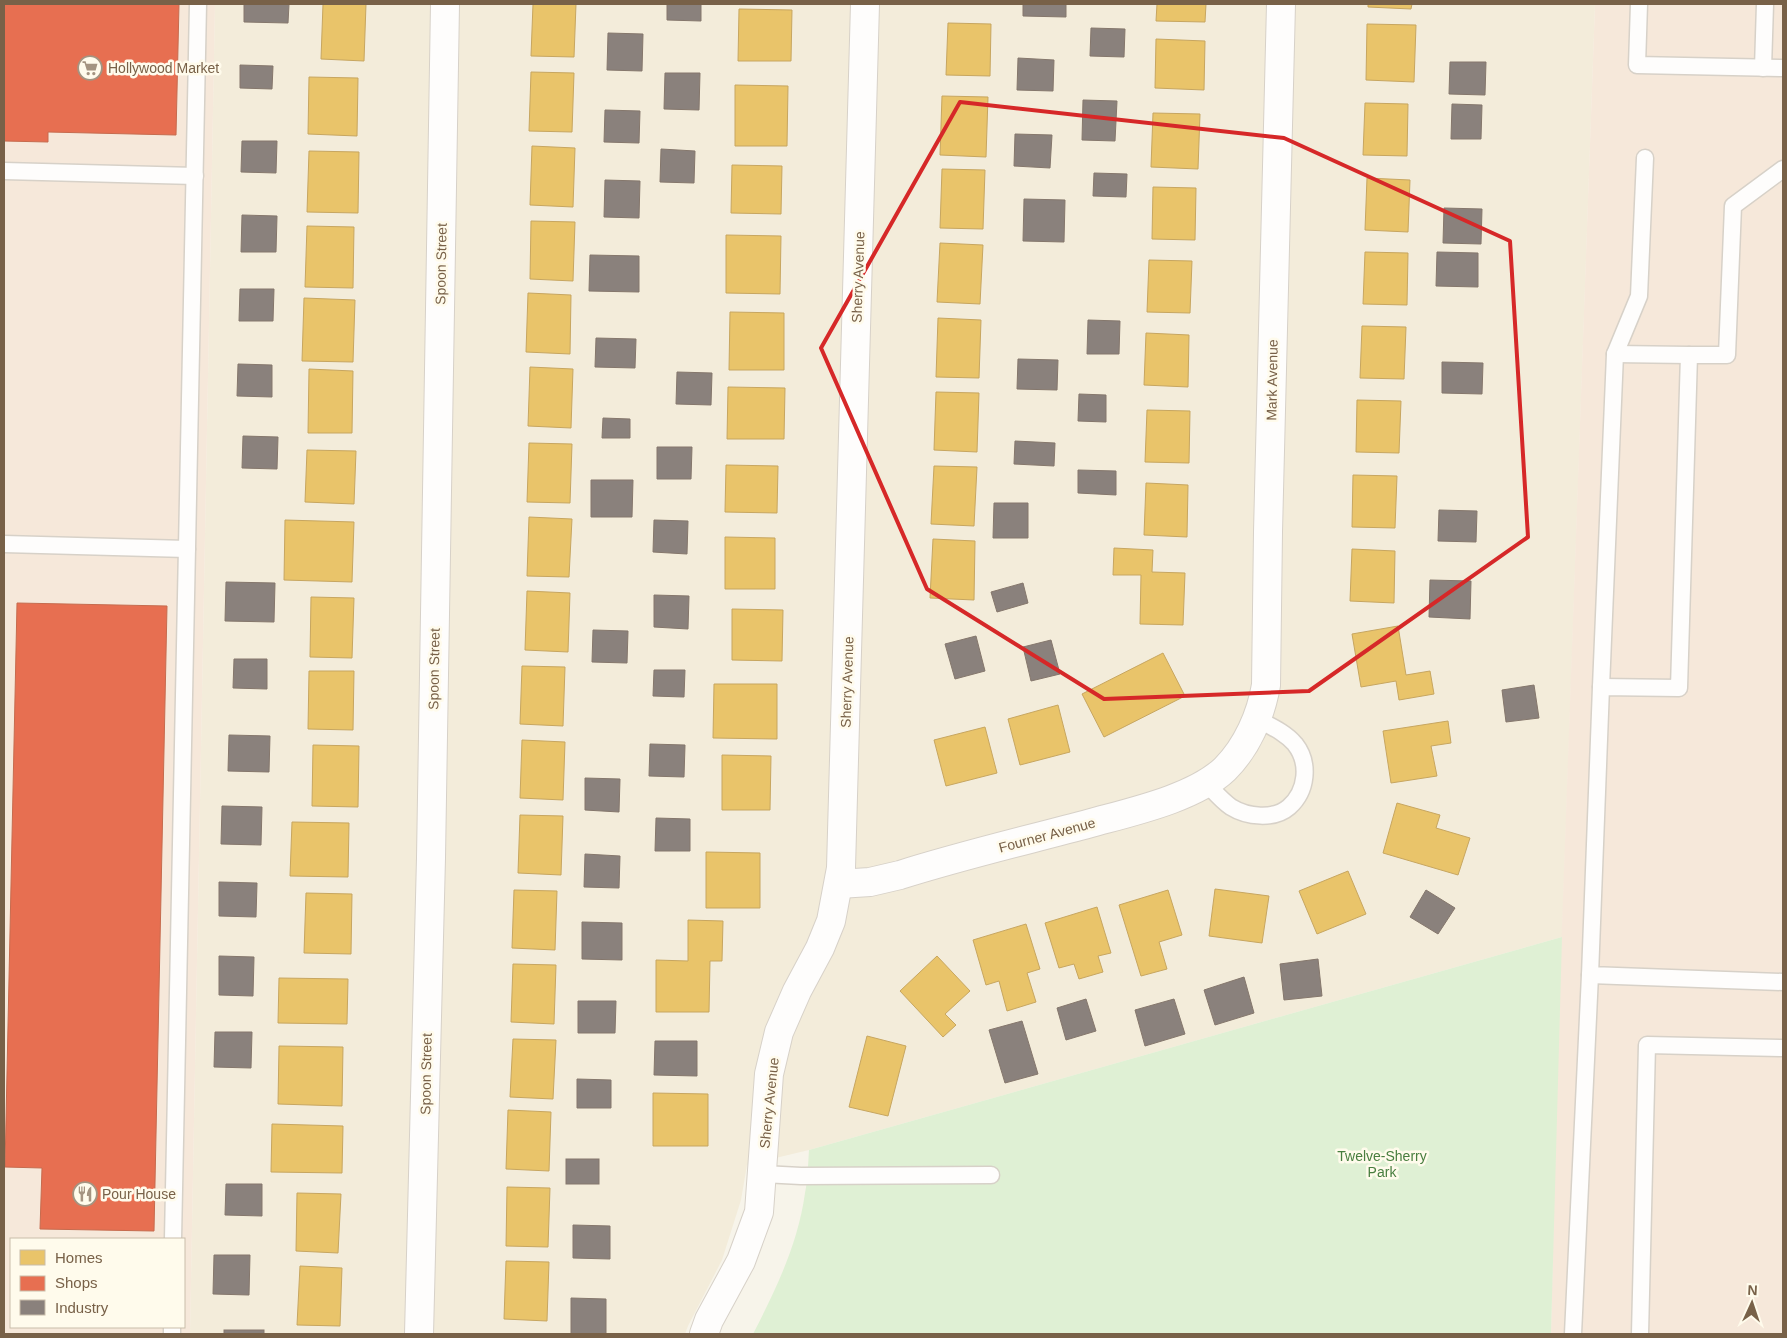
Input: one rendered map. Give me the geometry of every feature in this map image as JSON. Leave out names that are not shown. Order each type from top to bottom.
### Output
[{"type":"street","name":"Spoon Street","points":[[420,1334],[431,858],[445,4]]},
{"type":"street","name":"Sherry Avenue","points":[[704,1334],[709,1320],[741,1261],[759,1212],[769,1074],[779,1032],[831,921],[839,884],[843,834],[865,4]]},
{"type":"street","name":"Mark Avenue","points":[[1240,751],[1263,702],[1266,685],[1281,4]]},
{"type":"street","name":"Fourner Avenue","points":[[839,884],[870,882],[900,875],[1180,796],[1206,783],[1224,770],[1240,751]]},
{"type":"lane","points":[[174,1238],[198,4]]},
{"type":"lane","points":[[1639,4],[1637,65],[1783,68]]},
{"type":"lane","points":[[1764,68],[1765,4]]},
{"type":"lane","points":[[1573,1334],[1590,975],[1615,354],[1640,296],[1646,158]]},
{"type":"lane","points":[[1615,354],[1727,355],[1732,206],[1783,169]]},
{"type":"lane","points":[[4,171],[195,176]]},
{"type":"lane","points":[[1601,687],[1679,688],[1689,355]]},
{"type":"lane","points":[[4,544],[187,549]]},
{"type":"lane","points":[[1206,783],[1232,808],[1255,815],[1272,814],[1288,807],[1299,793],[1305,777],[1303,760],[1295,745],[1281,732],[1256,719]]},
{"type":"lane","points":[[1590,975],[1783,982]]},
{"type":"lane","points":[[1640,1334],[1647,1045],[1783,1048]]},
{"type":"lane","points":[[763,1174],[801,1176],[991,1175]]},
{"type":"highlighted area","points":[[960,102],[1284,138],[1510,241],[1528,537],[1309,691],[1104,699],[927,589],[821,348]]},
{"type":"shaded area","points":[[4,4],[215,4],[190,1334],[4,1334]]},
{"type":"shaded area","points":[[215,4],[1595,4],[1562,937],[809,1150],[747,1165],[741,1200],[722,1260],[685,1334],[190,1334]]},
{"type":"shaded area","points":[[1595,4],[1783,4],[1783,1334],[1551,1334],[1557,1064]]},
{"type":"green space","name":"Twelve-Sherry Park","points":[[1562,937],[1551,1334],[753,1334],[778,1283],[792,1248],[802,1212],[809,1150]]},
{"type":"building: Homes","points":[[323,4],[366,4],[364,61],[321,59]]},
{"type":"building: Homes","points":[[533,4],[576,4],[574,57],[531,56]]},
{"type":"building: Homes","points":[[1157,4],[1206,4],[1205,22],[1156,21]]},
{"type":"building: Homes","points":[[1368,4],[1412,4],[1411,9],[1368,7]]},
{"type":"building: Homes","points":[[739,9],[792,10],[791,61],[738,61]]},
{"type":"building: Homes","points":[[948,23],[991,24],[990,76],[946,75]]},
{"type":"building: Homes","points":[[1367,24],[1416,25],[1414,82],[1366,80]]},
{"type":"building: Homes","points":[[1156,39],[1205,41],[1204,90],[1155,88]]},
{"type":"building: Homes","points":[[531,72],[574,73],[572,132],[529,131]]},
{"type":"building: Homes","points":[[309,77],[358,78],[357,136],[308,134]]},
{"type":"building: Homes","points":[[735,85],[788,86],[787,146],[735,146]]},
{"type":"building: Homes","points":[[942,96],[988,97],[986,157],[940,155]]},
{"type":"building: Homes","points":[[1365,103],[1408,104],[1407,156],[1363,155]]},
{"type":"building: Homes","points":[[1153,113],[1200,114],[1198,169],[1151,167]]},
{"type":"building: Homes","points":[[532,146],[575,148],[573,207],[530,205]]},
{"type":"building: Homes","points":[[309,151],[359,152],[358,213],[307,212]]},
{"type":"building: Homes","points":[[732,165],[782,166],[781,214],[731,213]]},
{"type":"building: Homes","points":[[942,169],[985,170],[983,229],[940,228]]},
{"type":"building: Homes","points":[[1367,178],[1410,180],[1408,232],[1365,230]]},
{"type":"building: Homes","points":[[1153,187],[1196,188],[1195,240],[1152,239]]},
{"type":"building: Homes","points":[[531,221],[575,222],[573,281],[530,279]]},
{"type":"building: Homes","points":[[307,226],[354,227],[353,288],[305,287]]},
{"type":"building: Homes","points":[[726,235],[781,236],[780,294],[726,293]]},
{"type":"building: Homes","points":[[940,243],[983,245],[980,304],[937,302]]},
{"type":"building: Homes","points":[[1365,252],[1408,253],[1407,305],[1363,304]]},
{"type":"building: Homes","points":[[1149,260],[1192,261],[1190,313],[1147,312]]},
{"type":"building: Homes","points":[[528,293],[571,295],[570,354],[526,352]]},
{"type":"building: Homes","points":[[304,298],[355,300],[353,362],[302,361]]},
{"type":"building: Homes","points":[[730,312],[784,313],[784,370],[729,370]]},
{"type":"building: Homes","points":[[938,318],[981,320],[979,378],[936,377]]},
{"type":"building: Homes","points":[[1362,326],[1406,327],[1404,379],[1360,378]]},
{"type":"building: Homes","points":[[1146,333],[1189,335],[1188,387],[1144,385]]},
{"type":"building: Homes","points":[[530,367],[573,369],[571,428],[528,426]]},
{"type":"building: Homes","points":[[309,369],[353,371],[352,433],[308,433]]},
{"type":"building: Homes","points":[[728,387],[785,388],[784,439],[727,439]]},
{"type":"building: Homes","points":[[936,392],[979,393],[977,452],[934,450]]},
{"type":"building: Homes","points":[[1357,400],[1401,401],[1399,453],[1356,452]]},
{"type":"building: Homes","points":[[1147,410],[1190,411],[1189,463],[1145,462]]},
{"type":"building: Homes","points":[[529,443],[572,444],[570,503],[527,502]]},
{"type":"building: Homes","points":[[307,450],[356,451],[354,504],[305,502]]},
{"type":"building: Homes","points":[[726,465],[778,466],[777,513],[725,512]]},
{"type":"building: Homes","points":[[934,466],[977,467],[974,526],[931,524]]},
{"type":"building: Homes","points":[[1353,475],[1397,476],[1395,528],[1352,527]]},
{"type":"building: Homes","points":[[1146,483],[1188,485],[1187,537],[1144,535]]},
{"type":"building: Homes","points":[[529,517],[572,519],[569,577],[527,576]]},
{"type":"building: Homes","points":[[285,520],[354,522],[352,582],[284,580]]},
{"type":"building: Homes","points":[[725,537],[775,538],[775,589],[725,589]]},
{"type":"building: Homes","points":[[933,539],[975,541],[974,600],[930,598]]},
{"type":"building: Homes","points":[[1114,548],[1153,550],[1152,572],[1185,573],[1183,625],[1140,624],[1141,575],[1113,575]]},
{"type":"building: Homes","points":[[1352,549],[1395,551],[1394,603],[1350,601]]},
{"type":"building: Homes","points":[[527,591],[570,593],[568,652],[525,650]]},
{"type":"building: Homes","points":[[311,597],[354,598],[352,658],[310,657]]},
{"type":"building: Homes","points":[[732,609],[783,610],[782,661],[732,660]]},
{"type":"building: Homes","points":[[1398,626],[1406,675],[1430,671],[1434,694],[1399,700],[1396,681],[1361,687],[1352,634]]},
{"type":"building: Homes","points":[[1163,653],[1185,696],[1104,737],[1082,694]]},
{"type":"building: Homes","points":[[522,666],[565,667],[563,726],[520,724]]},
{"type":"building: Homes","points":[[309,671],[354,671],[353,730],[308,729]]},
{"type":"building: Homes","points":[[714,684],[777,684],[777,739],[713,738]]},
{"type":"building: Homes","points":[[1058,705],[1070,752],[1020,765],[1008,719]]},
{"type":"building: Homes","points":[[1448,721],[1451,743],[1431,746],[1437,776],[1391,783],[1383,731]]},
{"type":"building: Homes","points":[[985,727],[997,773],[946,786],[934,740]]},
{"type":"building: Homes","points":[[522,740],[565,742],[563,800],[520,798]]},
{"type":"building: Homes","points":[[313,745],[359,746],[358,807],[312,806]]},
{"type":"building: Homes","points":[[722,755],[771,756],[770,810],[722,810]]},
{"type":"building: Homes","points":[[1397,803],[1440,815],[1436,828],[1470,838],[1458,875],[1383,853]]},
{"type":"building: Homes","points":[[520,815],[563,816],[561,875],[518,873]]},
{"type":"building: Homes","points":[[292,822],[349,823],[348,877],[290,876]]},
{"type":"building: Homes","points":[[706,852],[760,853],[760,908],[706,908]]},
{"type":"building: Homes","points":[[1348,871],[1366,914],[1317,934],[1299,891]]},
{"type":"building: Homes","points":[[1215,889],[1269,896],[1262,943],[1209,936]]},
{"type":"building: Homes","points":[[514,890],[557,891],[555,950],[512,948]]},
{"type":"building: Homes","points":[[1168,890],[1182,935],[1159,942],[1167,969],[1141,976],[1119,905]]},
{"type":"building: Homes","points":[[306,893],[352,894],[351,954],[304,953]]},
{"type":"building: Homes","points":[[1097,907],[1111,953],[1098,956],[1103,972],[1079,979],[1074,964],[1059,968],[1045,923]]},
{"type":"building: Homes","points":[[688,920],[723,921],[722,961],[710,961],[709,1012],[656,1012],[656,960],[688,961]]},
{"type":"building: Homes","points":[[1026,924],[1040,969],[1027,973],[1036,1002],[1007,1011],[999,981],[986,985],[973,940]]},
{"type":"building: Homes","points":[[937,956],[970,991],[945,1014],[956,1025],[943,1037],[900,991]]},
{"type":"building: Homes","points":[[513,964],[556,965],[554,1024],[511,1022]]},
{"type":"building: Homes","points":[[279,978],[348,979],[347,1024],[278,1023]]},
{"type":"building: Homes","points":[[867,1036],[906,1046],[888,1116],[849,1107]]},
{"type":"building: Homes","points":[[513,1039],[556,1040],[553,1099],[510,1097]]},
{"type":"building: Homes","points":[[279,1046],[343,1047],[342,1106],[278,1104]]},
{"type":"building: Homes","points":[[653,1093],[708,1094],[708,1146],[653,1146]]},
{"type":"building: Homes","points":[[508,1110],[551,1112],[549,1171],[506,1169]]},
{"type":"building: Homes","points":[[272,1124],[343,1126],[342,1173],[271,1172]]},
{"type":"building: Homes","points":[[507,1187],[550,1188],[548,1247],[506,1246]]},
{"type":"building: Homes","points":[[297,1193],[341,1194],[338,1253],[296,1251]]},
{"type":"building: Homes","points":[[506,1261],[549,1262],[547,1321],[504,1319]]},
{"type":"building: Homes","points":[[300,1266],[342,1268],[340,1326],[297,1325]]},
{"type":"building: Shops","name":"Hollywood Market","points":[[4,4],[179,4],[176,135],[48,132],[48,142],[4,141]]},
{"type":"building: Shops","points":[[17,603],[167,606],[154,1231],[40,1229],[42,1168],[5,1167]]},
{"type":"building: Industry","points":[[244,4],[289,4],[288,23],[244,22]]},
{"type":"building: Industry","points":[[667,4],[701,4],[701,21],[667,20]]},
{"type":"building: Industry","points":[[1023,4],[1066,4],[1066,17],[1023,16]]},
{"type":"building: Industry","points":[[1091,28],[1125,29],[1124,57],[1090,56]]},
{"type":"building: Industry","points":[[608,33],[643,34],[642,71],[607,70]]},
{"type":"building: Industry","points":[[1018,58],[1054,60],[1053,91],[1017,90]]},
{"type":"building: Industry","points":[[1450,62],[1486,62],[1485,95],[1449,94]]},
{"type":"building: Industry","points":[[240,65],[273,66],[272,89],[240,88]]},
{"type":"building: Industry","points":[[665,73],[700,73],[699,110],[664,109]]},
{"type":"building: Industry","points":[[1083,100],[1117,101],[1115,141],[1082,140]]},
{"type":"building: Industry","points":[[1452,104],[1482,105],[1481,139],[1451,139]]},
{"type":"building: Industry","points":[[605,110],[640,111],[639,143],[604,142]]},
{"type":"building: Industry","points":[[1015,134],[1052,135],[1050,168],[1014,166]]},
{"type":"building: Industry","points":[[242,141],[277,141],[276,173],[241,172]]},
{"type":"building: Industry","points":[[661,149],[695,151],[694,183],[660,182]]},
{"type":"building: Industry","points":[[1094,173],[1127,174],[1126,197],[1093,196]]},
{"type":"building: Industry","points":[[605,180],[640,181],[639,218],[604,217]]},
{"type":"building: Industry","points":[[1024,199],[1065,200],[1064,242],[1023,241]]},
{"type":"building: Industry","points":[[1444,208],[1482,209],[1481,244],[1443,243]]},
{"type":"building: Industry","points":[[242,215],[277,216],[276,252],[241,252]]},
{"type":"building: Industry","points":[[1437,252],[1478,253],[1478,287],[1436,286]]},
{"type":"building: Industry","points":[[590,255],[639,256],[639,292],[589,291]]},
{"type":"building: Industry","points":[[240,289],[274,289],[273,321],[239,321]]},
{"type":"building: Industry","points":[[1088,320],[1120,321],[1119,354],[1087,354]]},
{"type":"building: Industry","points":[[596,338],[636,339],[635,368],[595,367]]},
{"type":"building: Industry","points":[[1018,359],[1058,360],[1057,390],[1017,389]]},
{"type":"building: Industry","points":[[1442,362],[1483,363],[1482,394],[1442,393]]},
{"type":"building: Industry","points":[[238,364],[272,365],[272,397],[237,396]]},
{"type":"building: Industry","points":[[677,372],[712,373],[711,405],[676,404]]},
{"type":"building: Industry","points":[[1079,394],[1106,395],[1106,422],[1078,421]]},
{"type":"building: Industry","points":[[603,418],[630,419],[630,438],[602,438]]},
{"type":"building: Industry","points":[[243,436],[278,437],[277,469],[242,468]]},
{"type":"building: Industry","points":[[1015,441],[1055,443],[1054,466],[1014,464]]},
{"type":"building: Industry","points":[[657,447],[692,447],[691,479],[657,479]]},
{"type":"building: Industry","points":[[1078,470],[1116,471],[1116,495],[1078,493]]},
{"type":"building: Industry","points":[[591,480],[633,480],[632,517],[591,517]]},
{"type":"building: Industry","points":[[994,503],[1028,503],[1028,538],[993,538]]},
{"type":"building: Industry","points":[[1439,510],[1477,511],[1476,542],[1438,541]]},
{"type":"building: Industry","points":[[654,520],[688,521],[687,554],[653,552]]},
{"type":"building: Industry","points":[[1430,580],[1471,581],[1470,619],[1429,617]]},
{"type":"building: Industry","points":[[226,582],[275,583],[274,622],[225,621]]},
{"type":"building: Industry","points":[[1023,583],[1028,603],[997,612],[991,592]]},
{"type":"building: Industry","points":[[654,595],[689,596],[688,629],[654,627]]},
{"type":"building: Industry","points":[[593,630],[628,631],[627,663],[592,662]]},
{"type":"building: Industry","points":[[976,636],[985,671],[955,679],[945,644]]},
{"type":"building: Industry","points":[[1051,640],[1060,674],[1031,681],[1023,647]]},
{"type":"building: Industry","points":[[234,659],[267,659],[267,689],[233,688]]},
{"type":"building: Industry","points":[[654,670],[685,670],[684,697],[653,696]]},
{"type":"building: Industry","points":[[1534,685],[1539,718],[1506,722],[1502,690]]},
{"type":"building: Industry","points":[[229,735],[270,736],[269,772],[228,771]]},
{"type":"building: Industry","points":[[650,744],[685,745],[684,777],[649,776]]},
{"type":"building: Industry","points":[[585,778],[620,779],[619,812],[585,810]]},
{"type":"building: Industry","points":[[222,806],[262,807],[261,845],[221,844]]},
{"type":"building: Industry","points":[[656,818],[690,819],[690,851],[655,851]]},
{"type":"building: Industry","points":[[585,854],[620,856],[619,888],[584,887]]},
{"type":"building: Industry","points":[[219,882],[257,883],[256,917],[219,916]]},
{"type":"building: Industry","points":[[1426,890],[1455,908],[1438,934],[1410,917]]},
{"type":"building: Industry","points":[[582,922],[622,923],[622,960],[582,959]]},
{"type":"building: Industry","points":[[219,956],[254,957],[253,996],[219,995]]},
{"type":"building: Industry","points":[[1318,959],[1322,996],[1284,1000],[1280,964]]},
{"type":"building: Industry","points":[[1244,977],[1254,1013],[1215,1025],[1204,990]]},
{"type":"building: Industry","points":[[1086,999],[1096,1031],[1066,1040],[1057,1008]]},
{"type":"building: Industry","points":[[1174,999],[1185,1034],[1145,1046],[1135,1010]]},
{"type":"building: Industry","points":[[578,1001],[616,1001],[615,1033],[578,1033]]},
{"type":"building: Industry","points":[[1022,1021],[1038,1074],[1005,1083],[989,1030]]},
{"type":"building: Industry","points":[[215,1032],[252,1032],[251,1068],[214,1067]]},
{"type":"building: Industry","points":[[655,1041],[697,1041],[697,1076],[654,1075]]},
{"type":"building: Industry","points":[[577,1079],[611,1080],[611,1108],[577,1108]]},
{"type":"building: Industry","points":[[566,1159],[599,1159],[599,1184],[566,1184]]},
{"type":"building: Industry","points":[[226,1184],[262,1184],[262,1216],[225,1215]]},
{"type":"building: Industry","points":[[573,1225],[610,1226],[610,1259],[573,1258]]},
{"type":"building: Industry","points":[[214,1255],[250,1255],[249,1295],[213,1294]]},
{"type":"building: Industry","points":[[571,1298],[606,1299],[606,1334],[571,1334]]},
{"type":"building: Industry","points":[[224,1330],[264,1330],[264,1334],[224,1334]]},
{"type":"place","name":"Hollywood Market","points":[[90,68]]},
{"type":"place","name":"Pour House","points":[[85,1194]]}]
